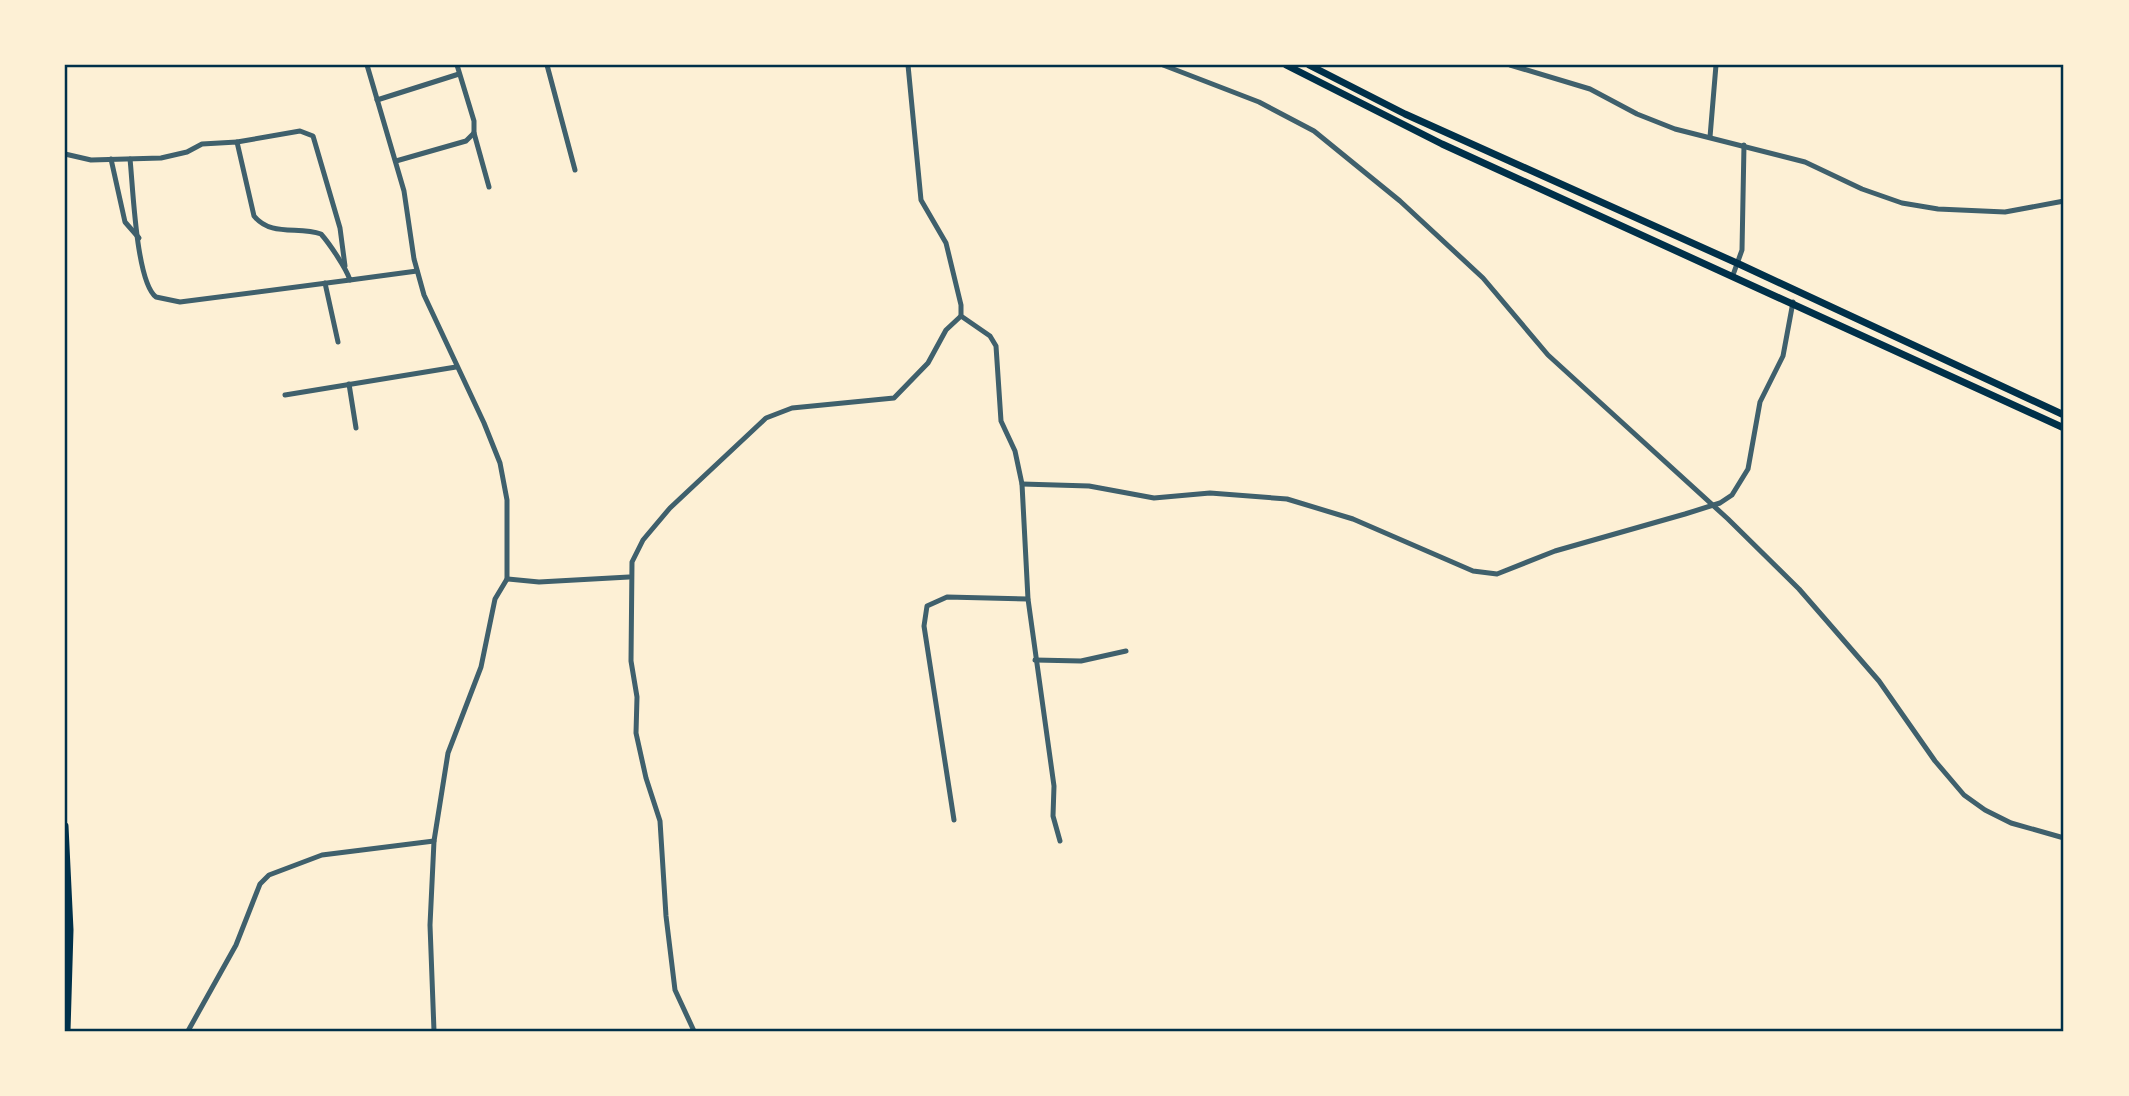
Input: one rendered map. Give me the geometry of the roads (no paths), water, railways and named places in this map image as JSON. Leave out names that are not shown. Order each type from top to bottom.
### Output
[{"type":"main road","points":[[1286,65],[1442,144],[1881,342],[2064,428]]},
{"type":"main road","points":[[1309,65],[1447,133],[1739,264],[2064,415]]},
{"type":"main road","points":[[1442,144],[1447,133]]},
{"type":"main road","points":[[1881,342],[1885,332]]},
{"type":"main road","points":[[2047,420],[2052,409]]},
{"type":"main road","points":[[65,826],[67,1031]]},
{"type":"street","points":[[367,65],[396,160],[424,295],[500,463],[507,500],[507,579],[495,599],[481,667],[448,753],[434,841],[430,925],[434,1031]]},
{"type":"street","points":[[457,65],[474,121],[474,133],[489,187]]},
{"type":"street","points":[[548,65],[575,170]]},
{"type":"street","points":[[694,1031],[675,990],[666,916],[660,821],[646,778],[636,733],[629,577],[635,554],[649,532],[692,485],[753,428],[773,413],[792,408],[894,398],[928,363],[946,330],[961,316],[961,305],[946,243],[921,200],[908,65]]},
{"type":"street","points":[[1166,65],[1285,114],[1314,131],[1352,162],[1483,278],[1548,355],[1725,516],[1793,582],[1853,650],[1935,761],[1964,794],[1985,810],[2011,823],[2064,838]]},
{"type":"street","points":[[1510,65],[1590,89],[1647,118],[1805,162],[1872,193],[1919,207],[2005,212],[2064,201]]},
{"type":"street","points":[[1710,137],[1716,65]]},
{"type":"street","points":[[377,100],[459,74]]},
{"type":"street","points":[[65,154],[81,159],[161,158],[187,152],[202,144],[237,142],[300,131],[313,136],[344,244],[345,266],[350,280]]},
{"type":"street","points":[[396,160],[466,141],[474,133]]},
{"type":"street","points":[[237,142],[254,216],[260,223],[277,229],[321,234],[331,252],[345,266]]},
{"type":"street","points":[[1733,275],[1742,250],[1744,145]]},
{"type":"street","points":[[111,159],[122,213],[139,238]]},
{"type":"street","points":[[130,159],[147,286],[152,294],[162,300],[206,299],[417,271]]},
{"type":"street","points":[[325,283],[338,342]]},
{"type":"street","points":[[1022,484],[1089,486],[1154,498],[1210,493],[1287,499],[1353,519],[1473,571],[1497,574],[1565,548],[1726,500],[1741,485],[1748,469],[1760,402],[1783,356],[1793,302]]},
{"type":"street","points":[[961,316],[990,336],[996,345],[1001,421],[1015,451],[1022,484],[1028,599],[1054,786],[1054,816],[1060,841]]},
{"type":"street","points":[[285,395],[456,367]]},
{"type":"street","points":[[349,384],[356,428]]},
{"type":"street","points":[[1725,516],[1726,500]]},
{"type":"street","points":[[507,579],[539,582],[629,577]]},
{"type":"street","points":[[954,821],[924,626],[927,606],[947,597],[1028,599]]},
{"type":"street","points":[[1035,660],[1081,661],[1126,651]]},
{"type":"street","points":[[188,1031],[236,946],[260,884],[269,875],[322,855],[434,841]]}]
